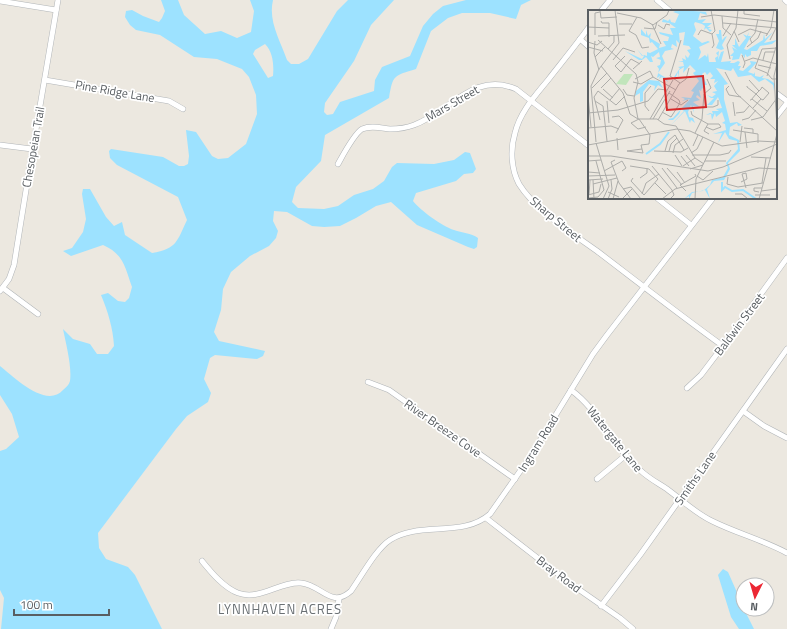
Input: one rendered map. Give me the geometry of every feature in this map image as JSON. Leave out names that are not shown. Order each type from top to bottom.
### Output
[{"type":"street","name":"Chesopeian Trail","points":[[2,290],[9,279],[14,265],[32,149],[58,0]]},
{"type":"street","points":[[602,10],[610,0]]},
{"type":"street","points":[[657,0],[669,10]]},
{"type":"street","points":[[0,1],[56,10]]},
{"type":"street","name":"Sharp Street","points":[[588,28],[532,101],[518,122],[513,140],[513,164],[519,184],[542,210],[643,288],[723,346]]},
{"type":"street","points":[[580,39],[588,46]]},
{"type":"street","name":"Pine Ridge Lane","points":[[45,80],[169,101],[183,109]]},
{"type":"street","name":"Mars Street","points":[[338,164],[354,138],[362,129],[373,127],[399,128],[416,124],[480,86],[495,84],[505,85],[516,89],[588,145]]},
{"type":"street","points":[[777,94],[787,102],[777,115]]},
{"type":"street","points":[[0,145],[32,149]]},
{"type":"street","points":[[658,199],[691,225]]},
{"type":"street","name":"Ingram Road","points":[[486,518],[530,457],[602,341],[711,199]]},
{"type":"street","name":"Baldwin Street","points":[[687,388],[700,375],[723,346],[787,258]]},
{"type":"street","points":[[2,290],[38,314]]},
{"type":"street","name":"Smiths Lane","points":[[601,606],[680,500],[787,349]]},
{"type":"street","name":"River Breeze Cove","points":[[368,382],[389,390],[515,479]]},
{"type":"street","name":"Watergate Lane","points":[[571,390],[585,402],[626,455],[638,469],[647,476],[666,488],[696,512],[711,521],[787,553]]},
{"type":"street","points":[[743,411],[764,426],[787,438]]},
{"type":"street","points":[[597,479],[626,455]]},
{"type":"street","points":[[202,561],[229,589],[240,594],[254,595],[288,584],[301,583],[317,588],[334,599],[339,599],[346,596],[351,591],[380,550],[390,540],[407,532],[439,530],[473,524],[486,518]]},
{"type":"street","name":"Bray Road","points":[[486,518],[571,584],[620,618],[633,629]]},
{"type":"street","points":[[331,629],[336,617],[339,599]]},
{"type":"water","points":[[161,0],[178,0],[184,15],[205,34],[221,31],[237,38],[251,32],[254,11],[250,0],[273,0],[273,23],[278,38],[287,60],[291,64],[299,64],[308,59],[337,11],[348,0],[394,0],[371,25],[354,61],[325,103],[324,112],[327,115],[333,114],[340,102],[374,91],[375,80],[382,67],[410,56],[423,26],[433,14],[443,6],[466,0],[531,0],[521,5],[516,19],[490,13],[462,13],[448,18],[431,31],[416,69],[396,77],[392,84],[389,98],[325,135],[321,161],[296,187],[292,202],[298,208],[324,209],[338,206],[354,195],[373,189],[384,181],[392,167],[397,163],[434,164],[454,160],[465,152],[470,153],[476,169],[473,173],[464,174],[456,181],[416,193],[413,201],[426,214],[438,222],[454,230],[478,238],[477,247],[474,249],[468,247],[417,225],[391,202],[376,206],[340,226],[312,226],[287,212],[274,211],[273,221],[278,231],[276,238],[269,246],[250,256],[231,272],[223,289],[221,310],[214,332],[219,341],[265,351],[263,356],[257,359],[215,355],[210,358],[204,379],[211,393],[208,402],[187,416],[176,429],[98,533],[99,548],[106,559],[128,567],[135,575],[162,629],[1,629],[4,598],[0,590],[0,451],[6,449],[19,437],[12,414],[0,395],[0,366],[39,394],[48,396],[56,395],[69,384],[70,381],[69,362],[63,329],[73,339],[90,344],[97,354],[108,354],[114,346],[113,333],[101,295],[108,293],[118,301],[125,302],[129,298],[132,287],[120,257],[103,245],[71,256],[63,251],[72,248],[83,232],[86,219],[82,194],[83,189],[90,189],[106,217],[114,226],[122,222],[125,235],[152,253],[167,249],[178,239],[187,220],[178,197],[117,165],[110,158],[109,151],[111,149],[163,157],[179,166],[184,166],[188,164],[189,156],[186,130],[196,132],[212,156],[218,159],[228,158],[246,144],[257,114],[256,95],[249,77],[242,69],[217,59],[194,57],[160,35],[136,30],[130,25],[125,17],[126,11],[132,10],[159,22],[165,11]],"holes":[[[265,44],[268,47],[273,67],[273,76],[268,78],[253,54],[255,50]]]},
{"type":"water","points":[[723,569],[728,572],[735,588],[735,617],[748,617],[754,629],[739,629],[731,617],[718,575]]},
{"type":"district","name":"LYNNHAVEN ACRES","points":[[280,609]]}]
